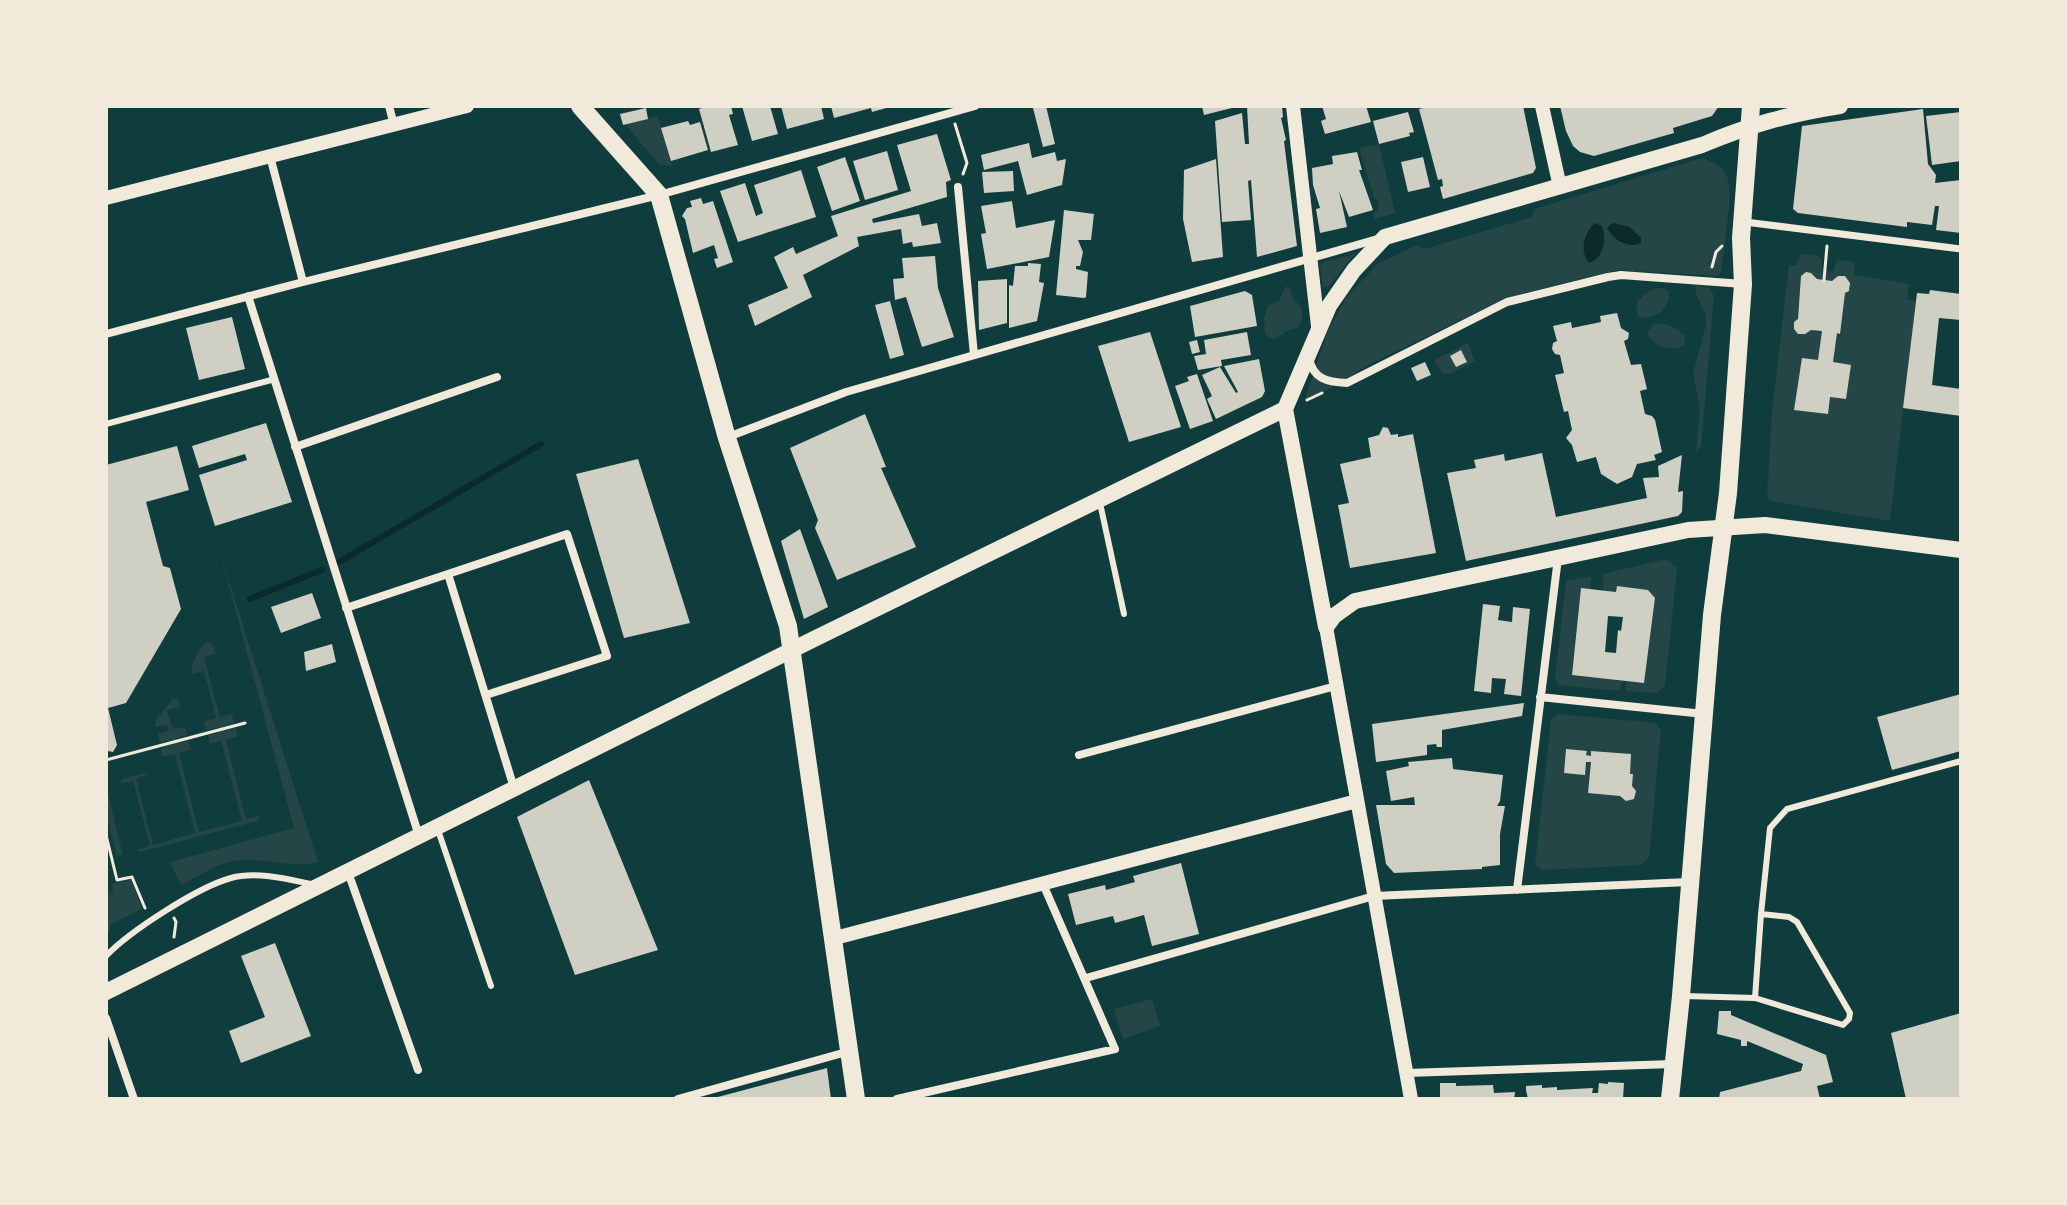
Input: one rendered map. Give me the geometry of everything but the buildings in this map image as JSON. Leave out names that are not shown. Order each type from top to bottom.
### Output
[{"type":"main road","points":[[580,106],[659,195],[727,438],[788,626],[856,1099]]},
{"type":"main road","points":[[1670,1099],[1704,714],[1728,493],[1743,284],[1741,230],[1751,106]]},
{"type":"main road","points":[[1326,627],[1285,409],[1318,326],[1341,287],[1385,237],[1702,145],[1749,125],[1803,111],[1840,106]]},
{"type":"main road","points":[[106,992],[814,639],[1285,409]]},
{"type":"main road","points":[[1319,586],[1342,599],[1355,601],[1688,530],[1765,525],[1961,550]]},
{"type":"main road","points":[[1326,627],[1334,616],[1355,601]]},
{"type":"street","points":[[389,106],[394,125]]},
{"type":"street","points":[[106,198],[467,106]]},
{"type":"street","points":[[106,334],[303,282],[659,195],[975,106]]},
{"type":"street","points":[[1293,106],[1318,326]]},
{"type":"street","points":[[1542,106],[1560,187]]},
{"type":"street","points":[[270,156],[303,282]]},
{"type":"street","points":[[958,187],[974,355]]},
{"type":"street","points":[[1741,230],[1961,249]]},
{"type":"street","points":[[727,438],[846,392],[1385,237]]},
{"type":"street","points":[[1308,353],[1315,374],[1332,382],[1347,383],[1507,302],[1621,275],[1743,284]]},
{"type":"street","points":[[248,296],[419,836]]},
{"type":"street","points":[[295,447],[497,377]]},
{"type":"street","points":[[346,608],[567,534],[607,656],[486,695]]},
{"type":"street","points":[[1517,890],[1558,558]]},
{"type":"street","points":[[448,574],[514,788]]},
{"type":"street","points":[[1326,627],[1411,1099]]},
{"type":"street","points":[[1079,755],[1336,686]]},
{"type":"street","points":[[1540,697],[1704,714]]},
{"type":"street","points":[[835,938],[1357,801]]},
{"type":"street","points":[[348,871],[418,1070]]},
{"type":"street","points":[[1086,978],[1374,896],[1689,882]]},
{"type":"street","points":[[897,1099],[1115,1049],[1043,884]]},
{"type":"street","points":[[106,1018],[134,1099]]},
{"type":"street","points":[[678,1099],[850,1051]]},
{"type":"street","points":[[1407,1073],[1674,1064]]},
{"type":"lane","points":[[106,424],[275,379]]},
{"type":"lane","points":[[1099,500],[1124,614]]},
{"type":"lane","points":[[1755,998],[1770,828],[1787,809],[1961,761]]},
{"type":"lane","points":[[437,827],[491,986]]},
{"type":"lane","points":[[106,956],[139,928],[231,878],[250,876],[318,886]]},
{"type":"lane","points":[[1681,996],[1755,998],[1843,1025],[1849,1019],[1850,1013],[1797,922],[1789,917],[1761,914]]},
{"type":"path","points":[[952,113],[967,163],[958,187]]},
{"type":"path","points":[[1710,271],[1719,248],[1741,230]]},
{"type":"path","points":[[1824,280],[1828,239]]},
{"type":"path","points":[[1285,409],[1347,383]]},
{"type":"path","points":[[106,760],[245,723]]},
{"type":"path","points":[[106,835],[117,880],[132,877],[145,909],[164,899],[176,922],[173,942],[181,955]]},
{"type":"shaded area","points":[[658,116],[672,166],[659,164],[625,124]]},
{"type":"shaded area","points":[[1379,144],[1395,213],[1374,219],[1373,213],[1379,210],[1378,200],[1374,198],[1359,148]]},
{"type":"shaded area","points":[[1699,159],[1717,165],[1728,180],[1729,212],[1718,276],[1617,270],[1508,297],[1368,365],[1314,398],[1305,399],[1328,331],[1347,296],[1379,263],[1417,245],[1424,249],[1532,217],[1534,209]]},
{"type":"shaded area","points":[[1594,223],[1602,226],[1604,242],[1601,253],[1589,263],[1584,253],[1584,243]]},
{"type":"shaded area","points":[[1613,223],[1630,227],[1641,238],[1641,243],[1631,245],[1617,240],[1607,228]]},
{"type":"shaded area","points":[[1355,254],[1328,287],[1323,287],[1320,267],[1323,262]]},
{"type":"shaded area","points":[[1801,254],[1817,255],[1821,259],[1822,270],[1833,272],[1837,260],[1851,261],[1855,266],[1854,275],[1909,284],[1907,299],[1916,301],[1890,521],[1767,498],[1772,412],[1789,265],[1796,266]]},
{"type":"shaded area","points":[[1695,285],[1709,288],[1714,296],[1701,446],[1696,454],[1700,409],[1693,374],[1706,324]]},
{"type":"shaded area","points":[[1285,287],[1289,287],[1293,299],[1302,307],[1302,319],[1298,328],[1273,340],[1265,334],[1264,319],[1268,306],[1279,301]]},
{"type":"shaded area","points":[[1656,288],[1669,292],[1667,303],[1658,314],[1642,318],[1637,315],[1637,302]]},
{"type":"shaded area","points":[[1654,324],[1678,330],[1685,336],[1684,346],[1662,347],[1647,333]]},
{"type":"shaded area","points":[[1468,343],[1475,361],[1450,374],[1443,373],[1434,360]]},
{"type":"shaded area","points":[[221,556],[318,862],[233,861],[181,885],[170,862],[294,828]]},
{"type":"shaded area","points":[[1666,559],[1677,568],[1665,686],[1657,693],[1625,691],[1626,682],[1644,682],[1655,598],[1647,590],[1618,586],[1616,592],[1603,590],[1603,574]]},
{"type":"shaded area","points":[[1592,576],[1590,589],[1581,589],[1572,675],[1614,678],[1614,681],[1622,681],[1620,691],[1560,685],[1555,679],[1566,581]]},
{"type":"shaded area","points":[[211,642],[216,653],[204,657],[220,717],[232,714],[234,723],[224,726],[224,731],[236,728],[237,737],[226,740],[246,819],[260,818],[140,852],[137,850],[150,845],[133,781],[120,783],[122,779],[148,774],[136,779],[153,845],[195,833],[175,754],[162,757],[161,749],[173,744],[172,740],[159,742],[158,734],[169,731],[167,725],[155,727],[156,720],[173,698],[179,701],[180,707],[167,710],[173,729],[185,727],[187,735],[177,738],[177,743],[188,741],[191,749],[179,753],[199,832],[242,821],[221,741],[210,744],[208,736],[218,733],[217,728],[206,730],[204,722],[216,718],[204,671],[191,674],[200,650],[205,643]]},
{"type":"shaded area","points":[[1558,714],[1656,723],[1661,730],[1649,858],[1641,865],[1542,870],[1535,864],[1551,720]]},
{"type":"shaded area","points":[[106,785],[123,854],[117,857],[106,812]]},
{"type":"shaded area","points":[[131,880],[142,909],[111,924],[106,935],[106,894],[113,892],[112,884]]},
{"type":"shaded area","points":[[1152,999],[1160,1026],[1123,1039],[1114,1009]]},
{"type":"waterway","points":[[339,562],[541,444]]},
{"type":"waterway","points":[[250,599],[322,570]]}]
